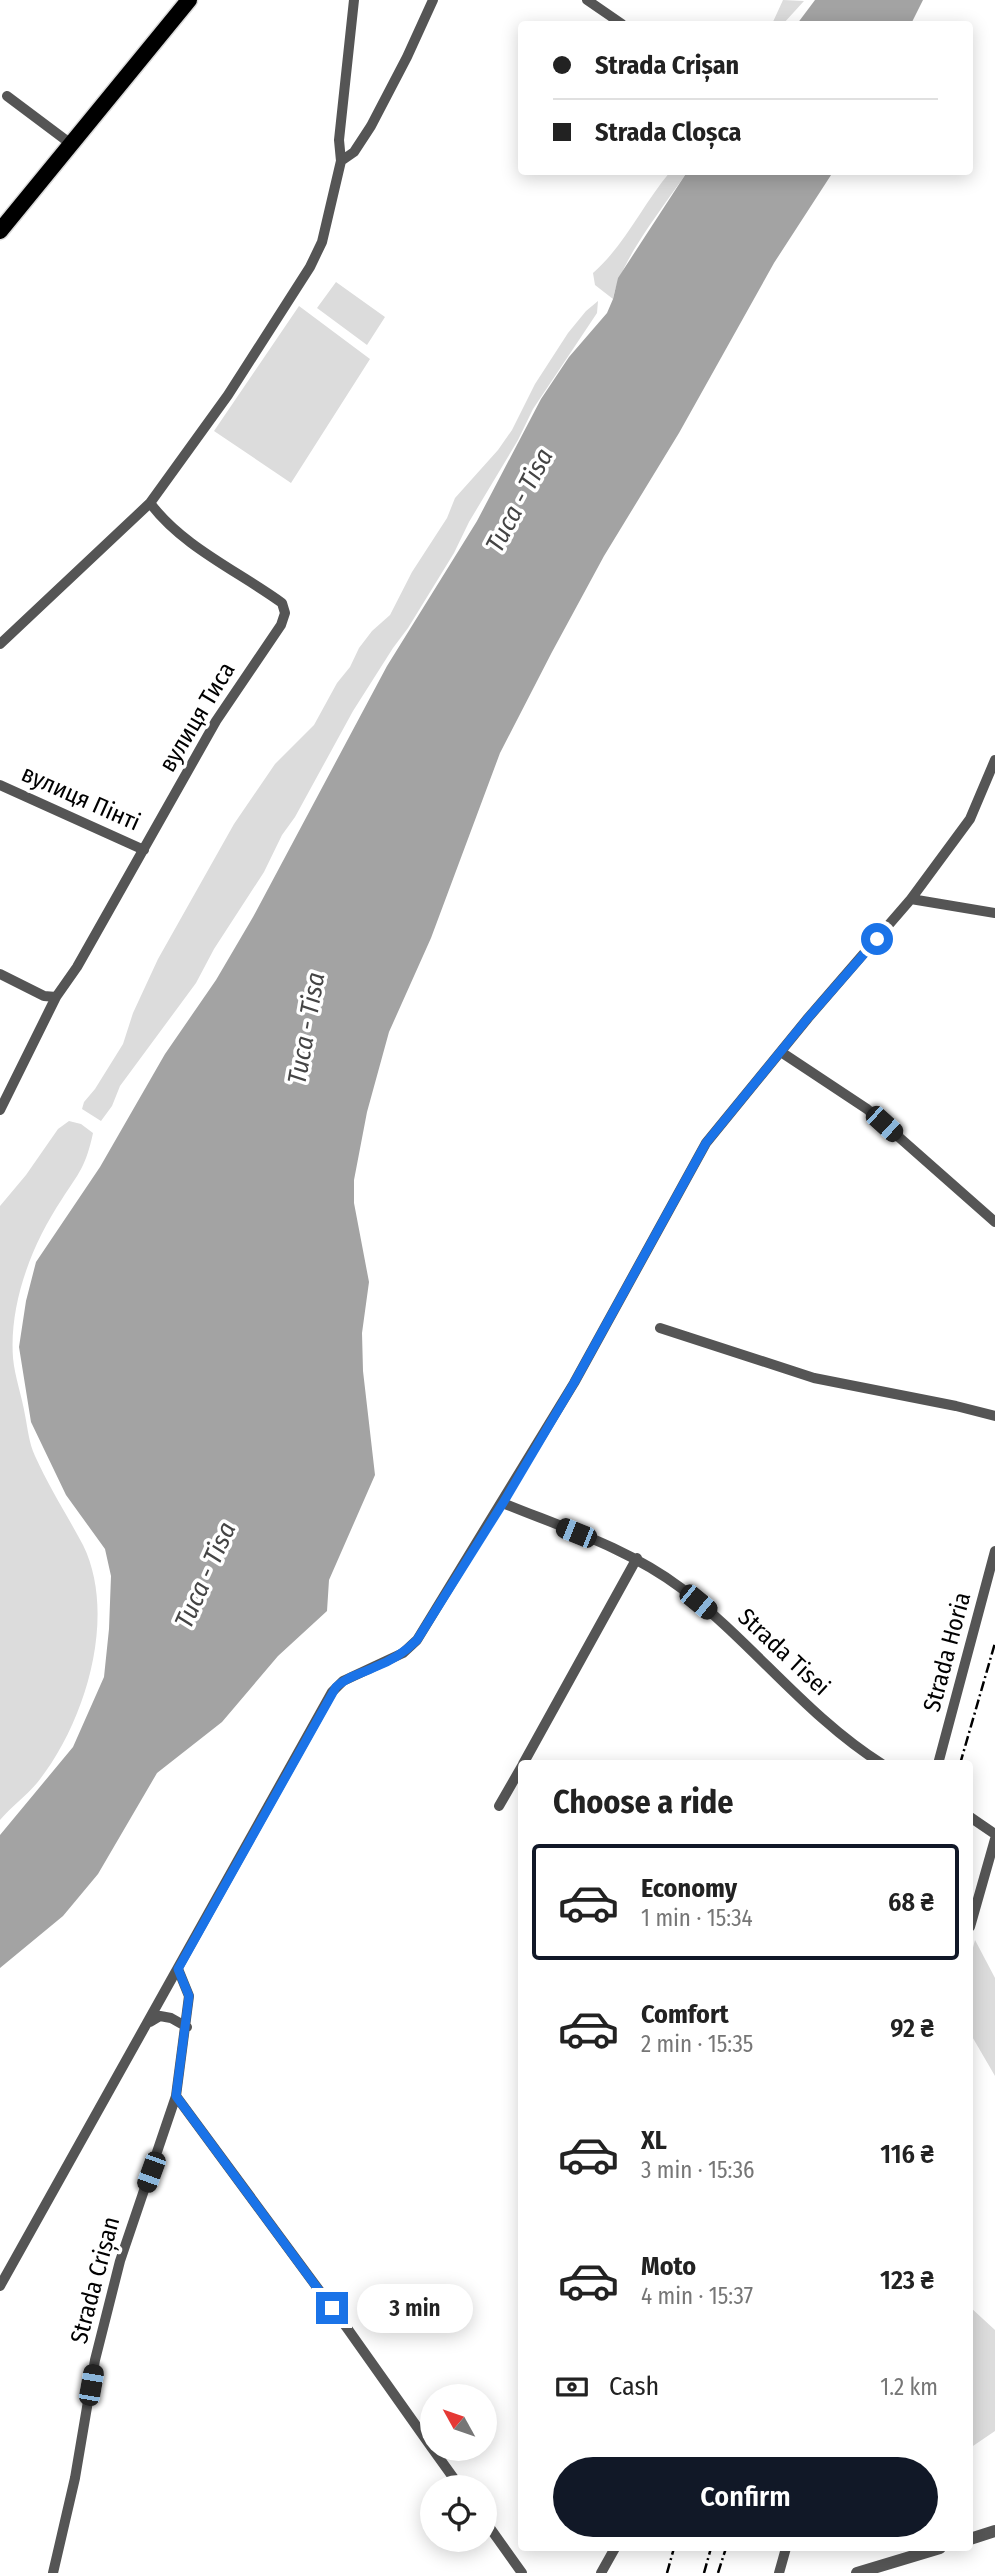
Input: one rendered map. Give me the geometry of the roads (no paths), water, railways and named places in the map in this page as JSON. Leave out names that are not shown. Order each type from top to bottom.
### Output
[{"type":"main road","points":[[0,231],[188,0]]},
{"type":"street","points":[[0,644],[150,503],[228,395],[310,267],[322,242],[341,161],[339,140],[354,0]]},
{"type":"street","points":[[341,161],[354,152],[371,126],[433,0]]},
{"type":"street","points":[[587,0],[618,21]]},
{"type":"street","points":[[8,96],[71,144]]},
{"type":"street","name":"вулиця Тиса","points":[[0,1110],[56,997],[77,967],[216,721],[281,625],[285,612],[282,603],[199,549],[162,519],[150,503]]},
{"type":"street","points":[[0,2286],[336,1687],[352,1675],[404,1653],[417,1640],[503,1503],[627,1290],[706,1143],[911,899],[970,819],[995,760]]},
{"type":"street","name":"вулиця Пінті","points":[[0,785],[144,850]]},
{"type":"street","points":[[911,899],[995,913]]},
{"type":"street","points":[[0,974],[44,996],[56,997]]},
{"type":"street","points":[[781,1052],[867,1109],[995,1222]]},
{"type":"street","points":[[660,1328],[814,1378],[995,1416]]},
{"type":"street","name":"Strada Tisei","points":[[503,1503],[636,1558],[680,1587],[716,1616],[844,1737],[876,1760]]},
{"type":"street","name":"Strada Horia","points":[[939,1760],[995,1551]]},
{"type":"street","points":[[525,1760],[636,1558]]},
{"type":"street","points":[[499,1806],[518,1772]]},
{"type":"street","points":[[973,1819],[995,1836],[973,1916]]},
{"type":"street","name":"Strada Crișan","points":[[53,2573],[75,2478],[95,2361],[120,2261],[176,2096],[189,1996],[178,1969]]},
{"type":"street","points":[[147,2023],[160,2016],[178,2021],[187,2027]]},
{"type":"street","points":[[176,2096],[323,2294],[420,2431]]},
{"type":"street","points":[[973,2538],[995,2532]]},
{"type":"street","points":[[497,2538],[522,2573]]},
{"type":"street","points":[[601,2573],[613,2551]]},
{"type":"street","points":[[779,2573],[785,2551]]},
{"type":"street","points":[[857,2573],[930,2551]]},
{"type":"water","points":[[815,0],[923,0],[912,21],[799,21]]},
{"type":"water","name":"Тиса - Tisa","points":[[685,175],[831,175],[774,263],[679,433],[604,556],[552,652],[500,753],[431,938],[389,1032],[367,1112],[354,1180],[354,1203],[369,1282],[362,1333],[363,1371],[375,1475],[329,1580],[327,1611],[278,1656],[222,1722],[157,1773],[98,1874],[63,1916],[0,1968],[0,1835],[73,1747],[104,1677],[109,1629],[111,1576],[105,1549],[66,1495],[31,1422],[19,1347],[26,1301],[36,1262],[100,1167],[165,1054],[216,980],[253,917],[387,666],[477,521],[541,399],[569,357],[607,313],[618,278]]},
{"type":"railway","points":[[961,1760],[995,1643]]},
{"type":"railway","points":[[667,2573],[673,2551]]},
{"type":"railway","points":[[704,2573],[710,2551]]},
{"type":"railway","points":[[718,2573],[725,2551]]}]
